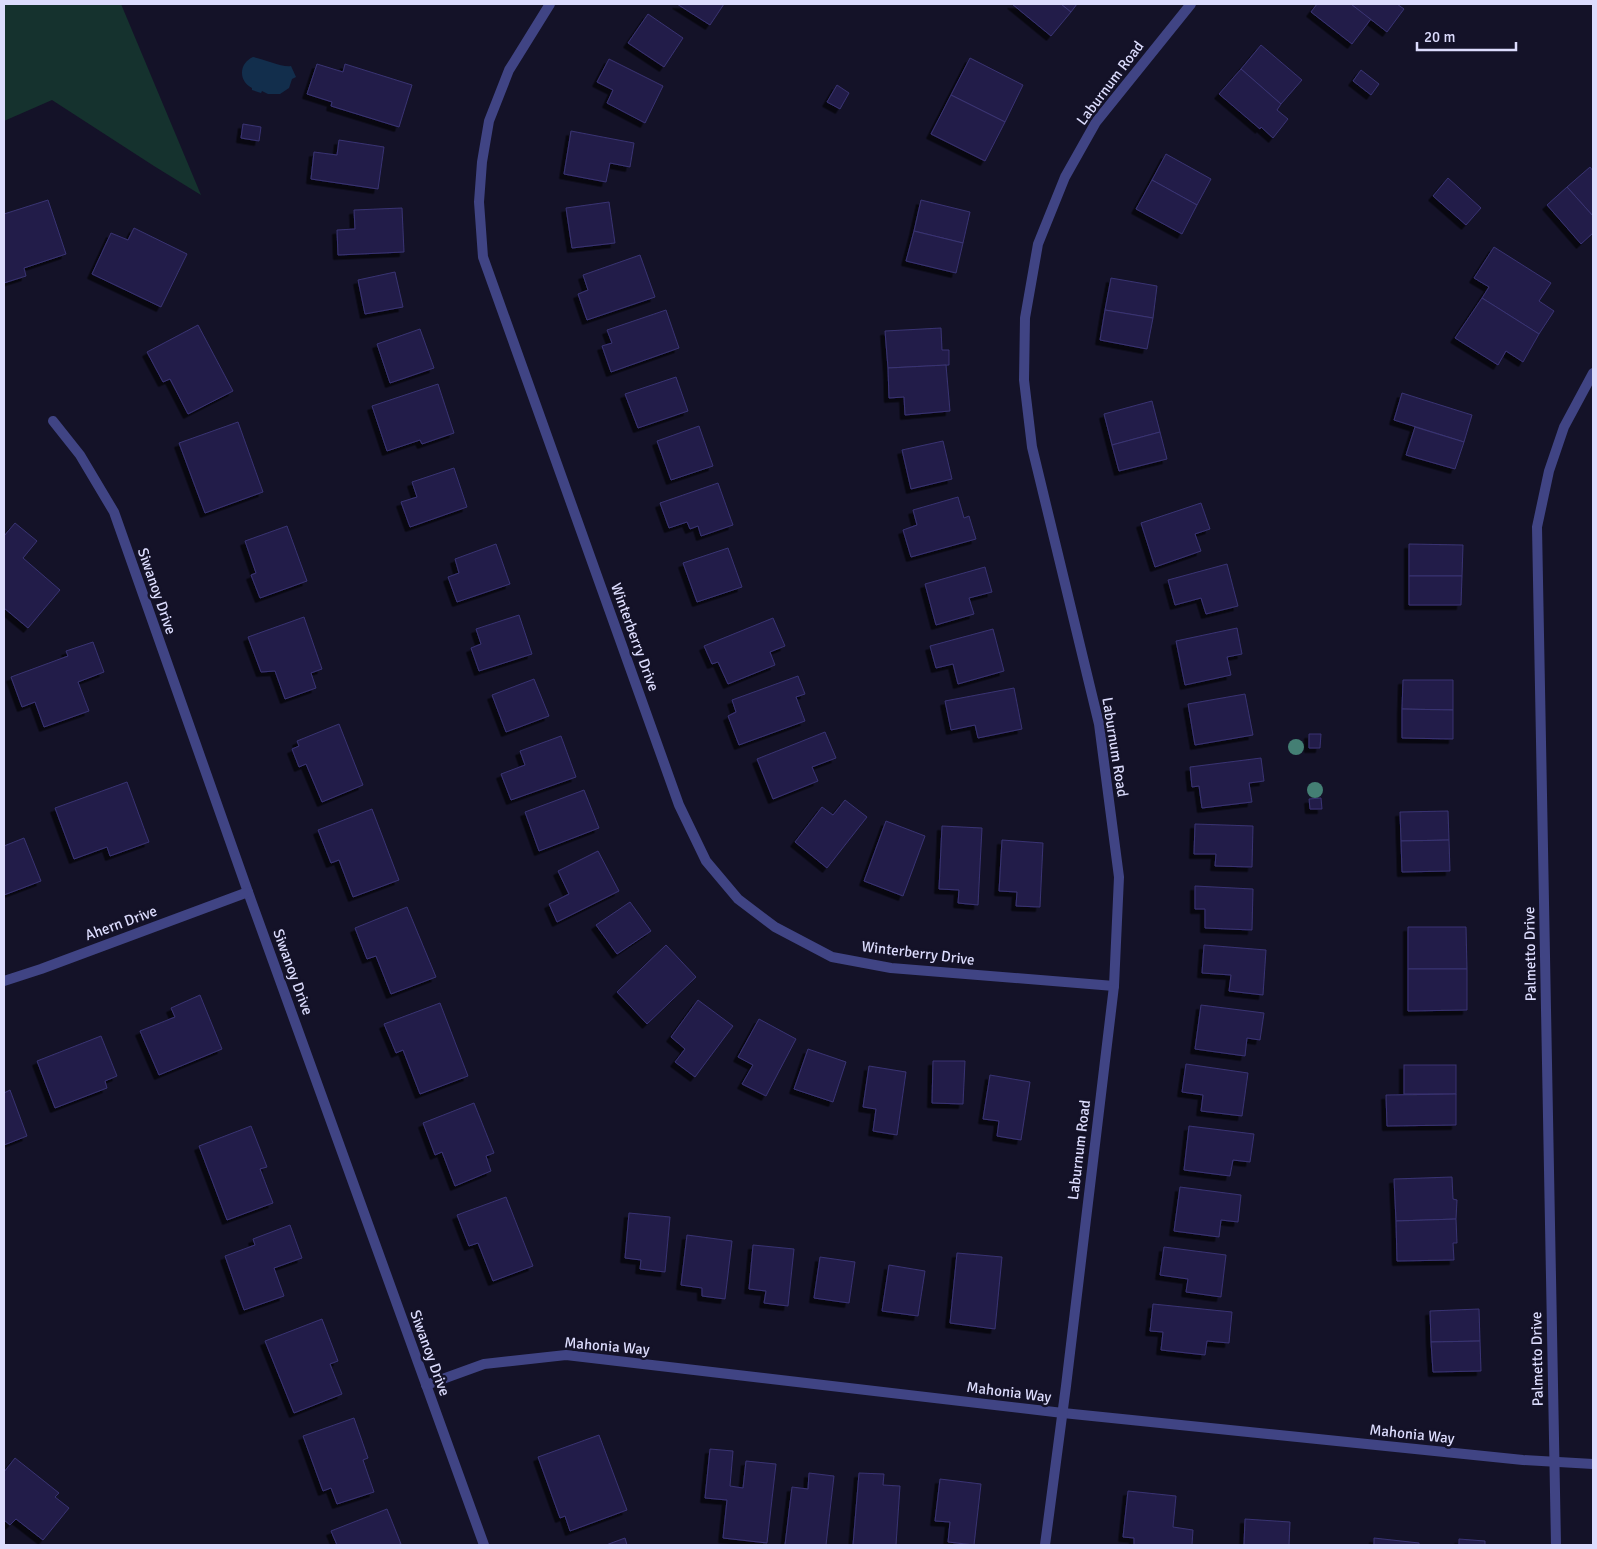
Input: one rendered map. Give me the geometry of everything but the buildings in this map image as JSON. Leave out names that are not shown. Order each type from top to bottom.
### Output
[{"type":"street","name":"Winterberry Drive","points":[[550,4],[508,70],[489,121],[482,162],[479,202],[483,257],[678,805],[706,861],[738,899],[775,927],[832,956],[891,968],[1114,986]]},
{"type":"street","name":"Laburnum Road","points":[[1046,1545],[1114,986],[1119,877],[1099,724],[1032,447],[1024,380],[1025,318],[1038,244],[1064,177],[1096,122],[1191,4]]},
{"type":"street","name":"Palmetto Drive","points":[[1556,1545],[1537,527],[1549,470],[1564,427],[1593,373]]},
{"type":"street","name":"Siwanoy Drive","points":[[52,421],[80,455],[114,512],[248,892],[484,1545]]},
{"type":"street","name":"Ahern Drive","points":[[4,981],[248,892]]},
{"type":"street","name":"Mahonia Way","points":[[426,1386],[484,1364],[566,1355],[1063,1413],[1554,1463],[1593,1464]]},
{"type":"green space","points":[[4,4],[121,4],[201,195],[52,100],[4,121]]},
{"type":"water","points":[[253,57],[279,65],[291,66],[296,77],[292,79],[289,88],[280,94],[268,94],[262,91],[261,93],[252,90],[244,81],[242,72],[245,63]]}]
